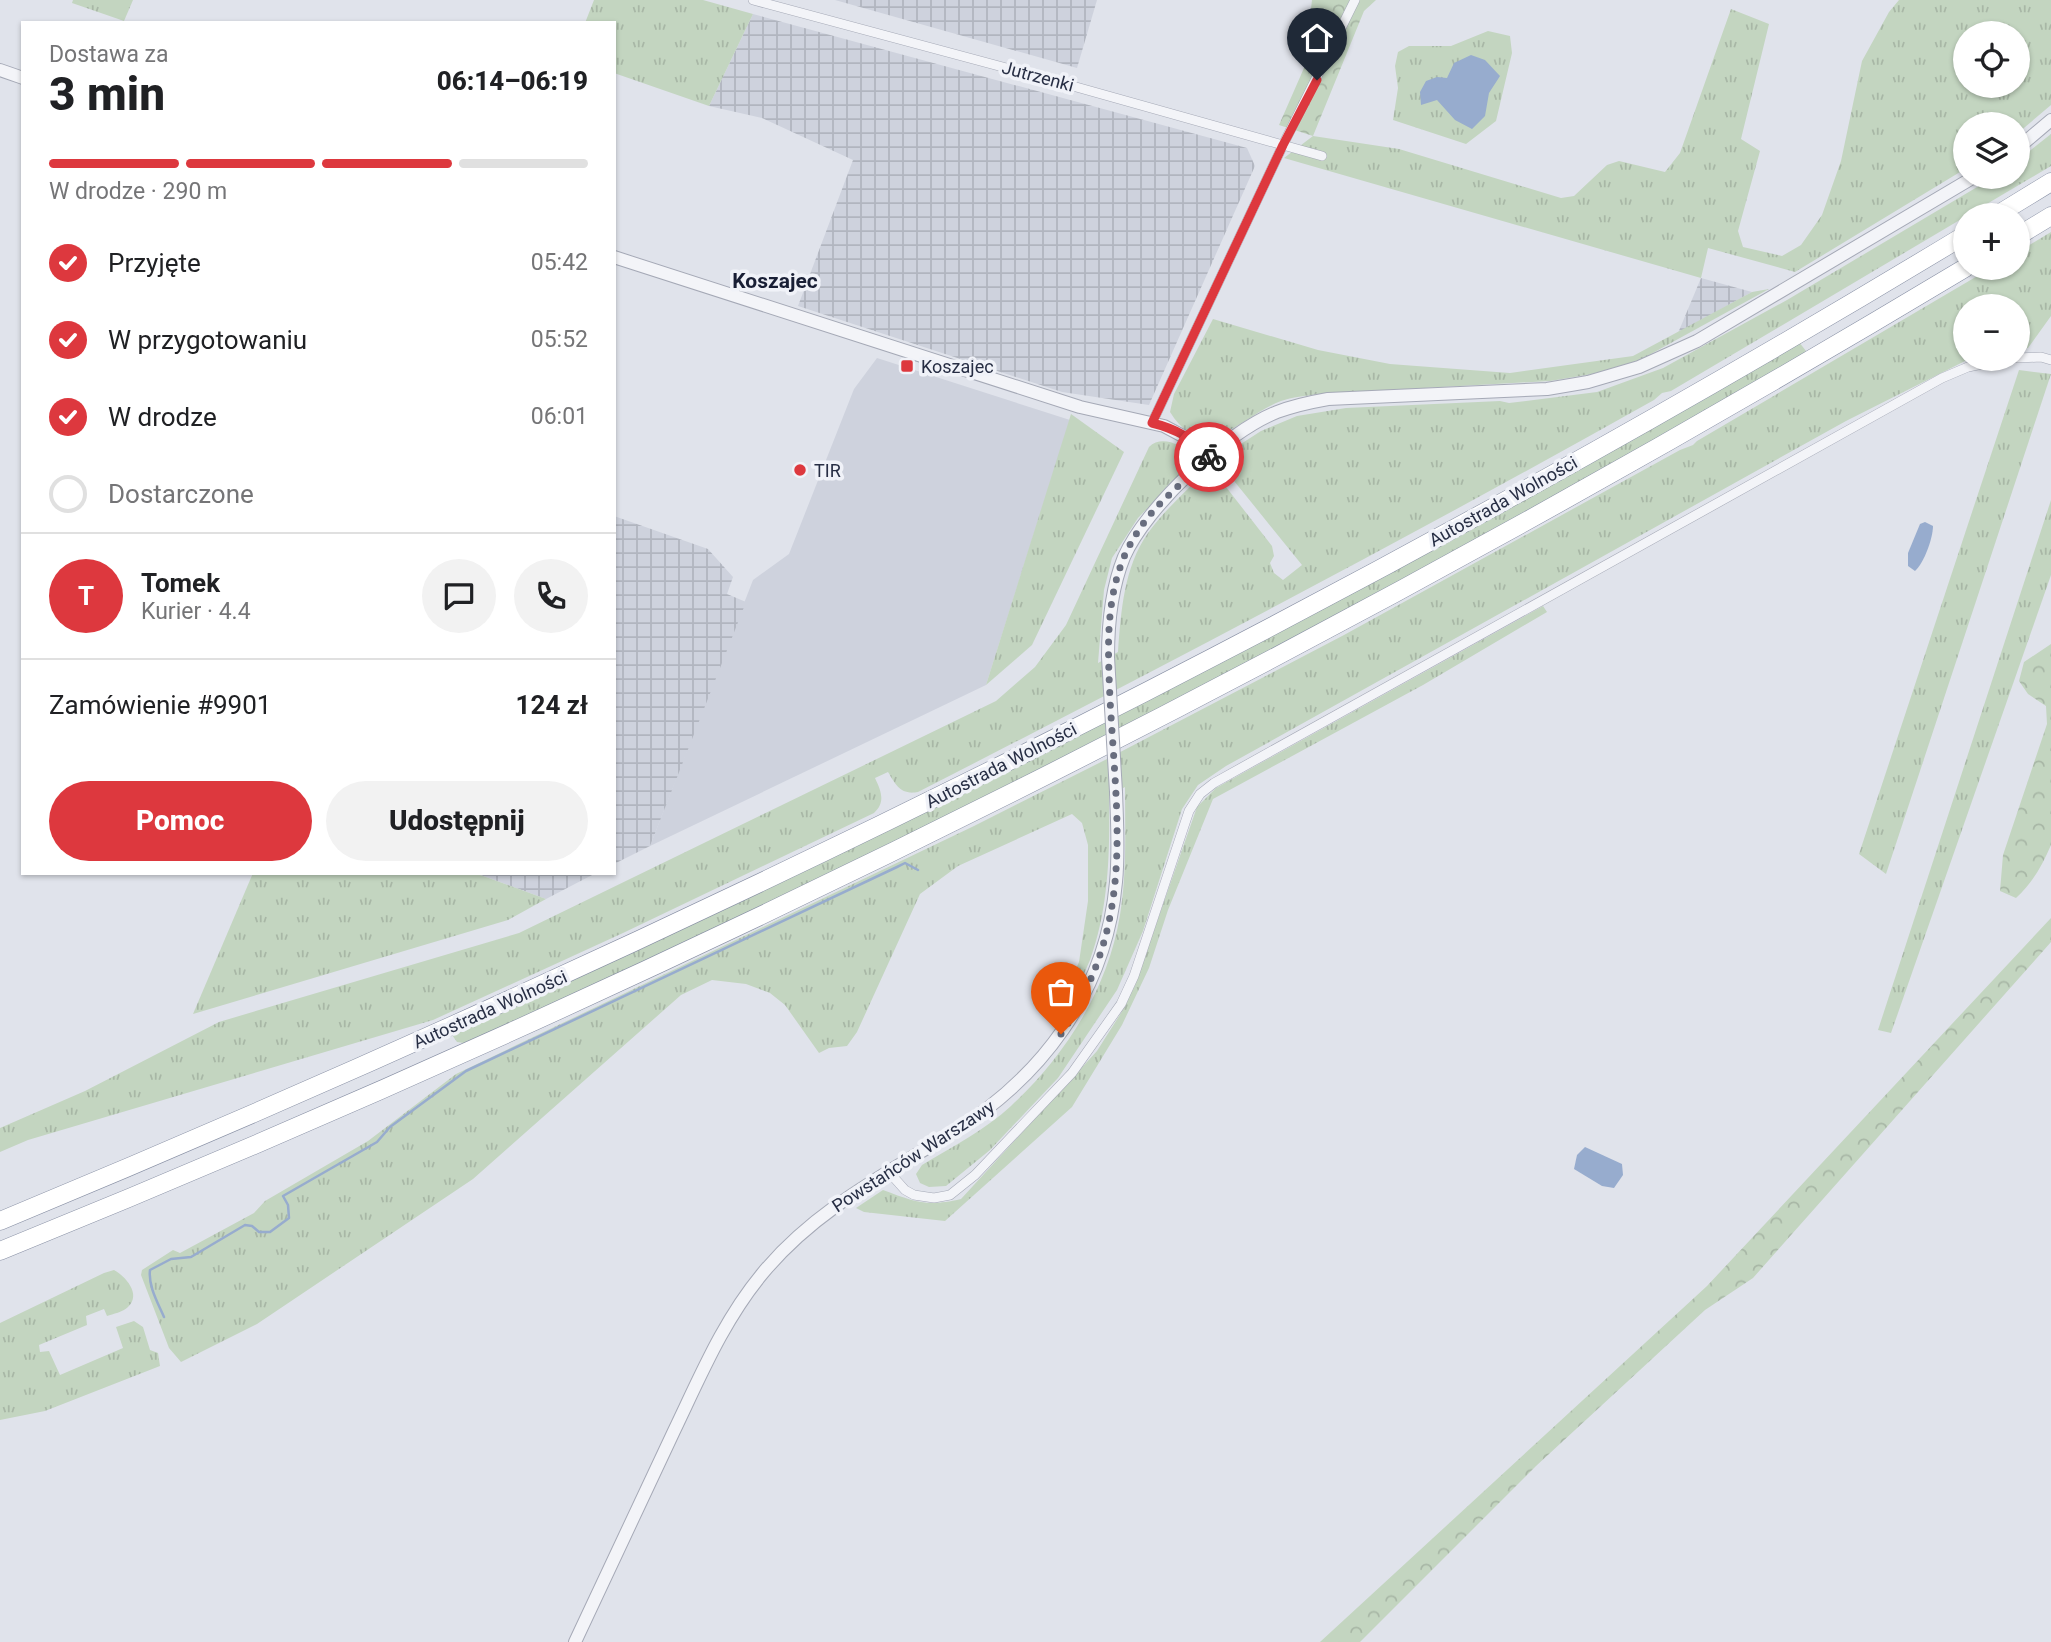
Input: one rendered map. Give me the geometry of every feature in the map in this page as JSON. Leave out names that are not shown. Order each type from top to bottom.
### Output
[{"type":"highway","points":[[2017,203],[2051,183]]},
{"type":"highway","points":[[2030,229],[2051,216]]},
{"type":"highway","name":"Autostrada Wolności","points":[[0,1221],[205,1135],[555,980],[991,770],[1239,643],[1474,517],[1697,392],[1953,241]]},
{"type":"highway","name":"Autostrada Wolności","points":[[0,1251],[472,1049],[731,928],[1011,792],[1247,671],[1558,503],[1779,378],[1953,275]]},
{"type":"street","name":"Jutrzenki","points":[[753,0],[1322,156]]},
{"type":"street","points":[[1152,423],[1283,145],[1355,0]]},
{"type":"street","points":[[0,70],[21,77]]},
{"type":"street","points":[[2030,138],[2051,120]]},
{"type":"street","name":"Powstańców Warszawy","points":[[575,1642],[719,1337],[737,1308],[773,1261],[813,1222],[1002,1099],[1040,1062],[1069,1021],[1093,975],[1112,913],[1118,865],[1108,657],[1113,592],[1133,539],[1156,508],[1209,457],[1276,412],[1313,402],[1364,397],[1547,389],[1588,382],[1639,368],[1697,341],[1954,189]]},
{"type":"street","points":[[616,258],[1080,407],[1173,430],[1196,443],[1209,457]]},
{"type":"street","points":[[2030,357],[2051,359]]},
{"type":"street","points":[[888,1171],[905,1190],[914,1195],[934,1198],[950,1195],[975,1175],[1072,1073],[1121,1004],[1134,976],[1189,811],[1199,794],[1214,782],[1873,416],[1959,371]]},
{"type":"shaded area","points":[[835,0],[1097,0],[1077,68]]},
{"type":"shaded area","points":[[753,14],[1247,148],[1255,166],[1149,405],[1062,392],[798,306],[853,160],[762,118],[709,106]]},
{"type":"shaded area","points":[[1701,278],[1752,292],[1678,333]]},
{"type":"shaded area","points":[[877,358],[1070,420],[986,685],[650,846],[753,580],[789,554],[854,389]]},
{"type":"shaded area","points":[[616,517],[708,549],[733,577],[727,594],[746,602],[650,846],[616,863]]},
{"type":"shaded area","points":[[480,875],[592,875],[546,899]]},
{"type":"green space","points":[[73,0],[133,0],[124,21],[72,3]]},
{"type":"green space","points":[[594,0],[703,0],[753,14],[709,106],[616,74],[616,21],[586,21]]},
{"type":"green space","points":[[1312,0],[1376,0],[1364,11],[1313,136],[1279,125],[1304,68]]},
{"type":"green space","points":[[1899,0],[2051,0],[2051,105],[2030,123],[2030,112],[1953,112],[1953,176],[1795,272],[1708,248],[1701,278],[1284,158],[1313,136],[1399,149],[1561,198],[1574,196],[1607,165],[1619,161],[1665,172],[1680,153],[1731,9],[1769,24],[1741,139],[1760,151],[1738,231],[1743,247],[1782,256],[1801,245],[1822,215],[1841,161],[1862,61],[1889,12]]},
{"type":"green space","points":[[1488,31],[1510,36],[1512,53],[1496,121],[1466,144],[1393,120],[1398,88],[1395,66],[1398,52],[1409,46],[1451,46]]},
{"type":"green space","points":[[2051,134],[2051,166],[2030,178],[2030,151]]},
{"type":"green space","points":[[1974,189],[2012,189],[1989,203],[1953,203],[1953,224],[1671,391],[1662,393],[1563,451],[1288,599],[918,792],[903,790],[896,785],[888,772],[875,778],[881,801],[874,813],[433,1020],[28,1140],[0,1152],[0,1128],[85,1091],[219,1022],[519,933],[996,701],[1035,667],[1066,625],[1149,447],[1154,443],[1171,442],[1191,455],[1184,471],[1138,518],[1112,558],[1104,590],[1098,663],[1118,652],[1125,590],[1140,546],[1160,518],[1200,477],[1212,475],[1219,478],[1272,546],[1274,556],[1270,563],[1274,573],[1283,580],[1302,565],[1226,471],[1226,458],[1230,451],[1261,431],[1297,416],[1346,408],[1500,401],[1509,403],[1597,392],[1663,368],[1787,300]]},
{"type":"green space","points":[[2051,232],[2051,316],[2030,345],[2030,294],[1953,294],[1953,367],[1846,421],[1226,766],[1198,785],[1182,809],[1143,931],[1117,990],[1058,1078],[990,1150],[946,1186],[929,1187],[920,1183],[916,1174],[922,1165],[990,1123],[1031,1086],[1081,1020],[1106,969],[1122,899],[1125,867],[1125,787],[1109,796],[1108,858],[1101,920],[1090,960],[1062,1019],[1056,1015],[1079,962],[1088,901],[1088,845],[1082,823],[1072,814],[958,866],[920,894],[857,1032],[847,1046],[829,1048],[819,1053],[785,1005],[770,993],[746,984],[712,980],[681,995],[473,1179],[257,1324],[181,1362],[169,1348],[141,1275],[142,1270],[173,1250],[180,1253],[254,1213],[265,1201],[368,1141],[456,1074],[974,826],[1344,635],[1693,445],[1971,280],[2030,280],[2030,245]]},
{"type":"green space","points":[[1769,289],[1640,360],[1592,374],[1550,381],[1299,397],[1281,401],[1237,426],[1210,437],[1196,436],[1183,428],[1170,412],[1174,394],[1213,319],[1318,350],[1390,364],[1510,373],[1633,356],[1752,292]]},
{"type":"green space","points":[[1799,342],[1806,351],[1802,356],[1398,584],[962,810],[590,988],[464,1043],[457,1042],[452,1035],[649,943]]},
{"type":"green space","points":[[2019,371],[2051,374],[1886,874],[1859,854]]},
{"type":"green space","points":[[1071,414],[1124,452],[1032,645],[986,685]]},
{"type":"green space","points":[[2051,500],[2051,575],[1891,1033],[1878,1030]]},
{"type":"green space","points":[[1543,606],[1547,612],[1423,685],[1213,799],[1168,910],[1149,968],[1122,1025],[1072,1107],[945,1221],[864,1212],[856,1208],[883,1190],[921,1202],[939,1203],[961,1199],[1097,1051],[1135,985],[1197,807],[1216,788]]},
{"type":"green space","points":[[2051,644],[2051,845],[2036,873],[2016,898],[2000,891],[2003,855],[2047,724],[2046,706],[2028,694],[2019,681],[2024,662]]},
{"type":"green space","points":[[252,875],[480,875],[546,899],[508,920],[193,1014]]},
{"type":"green space","points":[[2051,918],[2051,942],[1753,1278],[1705,1310],[1536,1466],[1360,1642],[1320,1642],[1707,1286]]},
{"type":"green space","points":[[114,1270],[123,1276],[133,1291],[132,1302],[128,1307],[107,1316],[104,1309],[86,1316],[87,1325],[39,1345],[40,1352],[49,1351],[60,1375],[123,1348],[116,1327],[134,1321],[143,1327],[150,1350],[158,1353],[160,1366],[45,1411],[0,1420],[0,1323]]},
{"type":"water","points":[[1471,55],[1485,60],[1500,76],[1489,93],[1485,116],[1472,129],[1455,120],[1437,100],[1421,105],[1420,92],[1426,81],[1437,77],[1447,78],[1454,63]]},
{"type":"water","points":[[1925,522],[1933,526],[1931,537],[1925,556],[1915,571],[1908,566],[1908,553],[1920,524]]},
{"type":"water","points":[[1585,1147],[1622,1164],[1623,1175],[1614,1188],[1602,1186],[1574,1169],[1577,1155]]},
{"type":"waterway","points":[[164,1317],[152,1288],[150,1270],[171,1259],[191,1257],[245,1225],[252,1226],[259,1232],[270,1232],[289,1218],[288,1205],[283,1196],[377,1142],[390,1127],[466,1071],[905,863],[918,870]]},
{"type":"way so far","points":[[1061,1034],[1087,990],[1099,960],[1109,928],[1116,883],[1117,830],[1108,646],[1113,592],[1118,573],[1143,523],[1209,457]]},
{"type":"place","name":"Koszajec","points":[[907,366]]},
{"type":"place","name":"TIR","points":[[800,470]]},
{"type":"district","name":"Koszajec","points":[[775,281]]},
{"type":"route","points":[[1209,457],[1196,443],[1173,430],[1152,423],[1283,145],[1317,80]]}]
